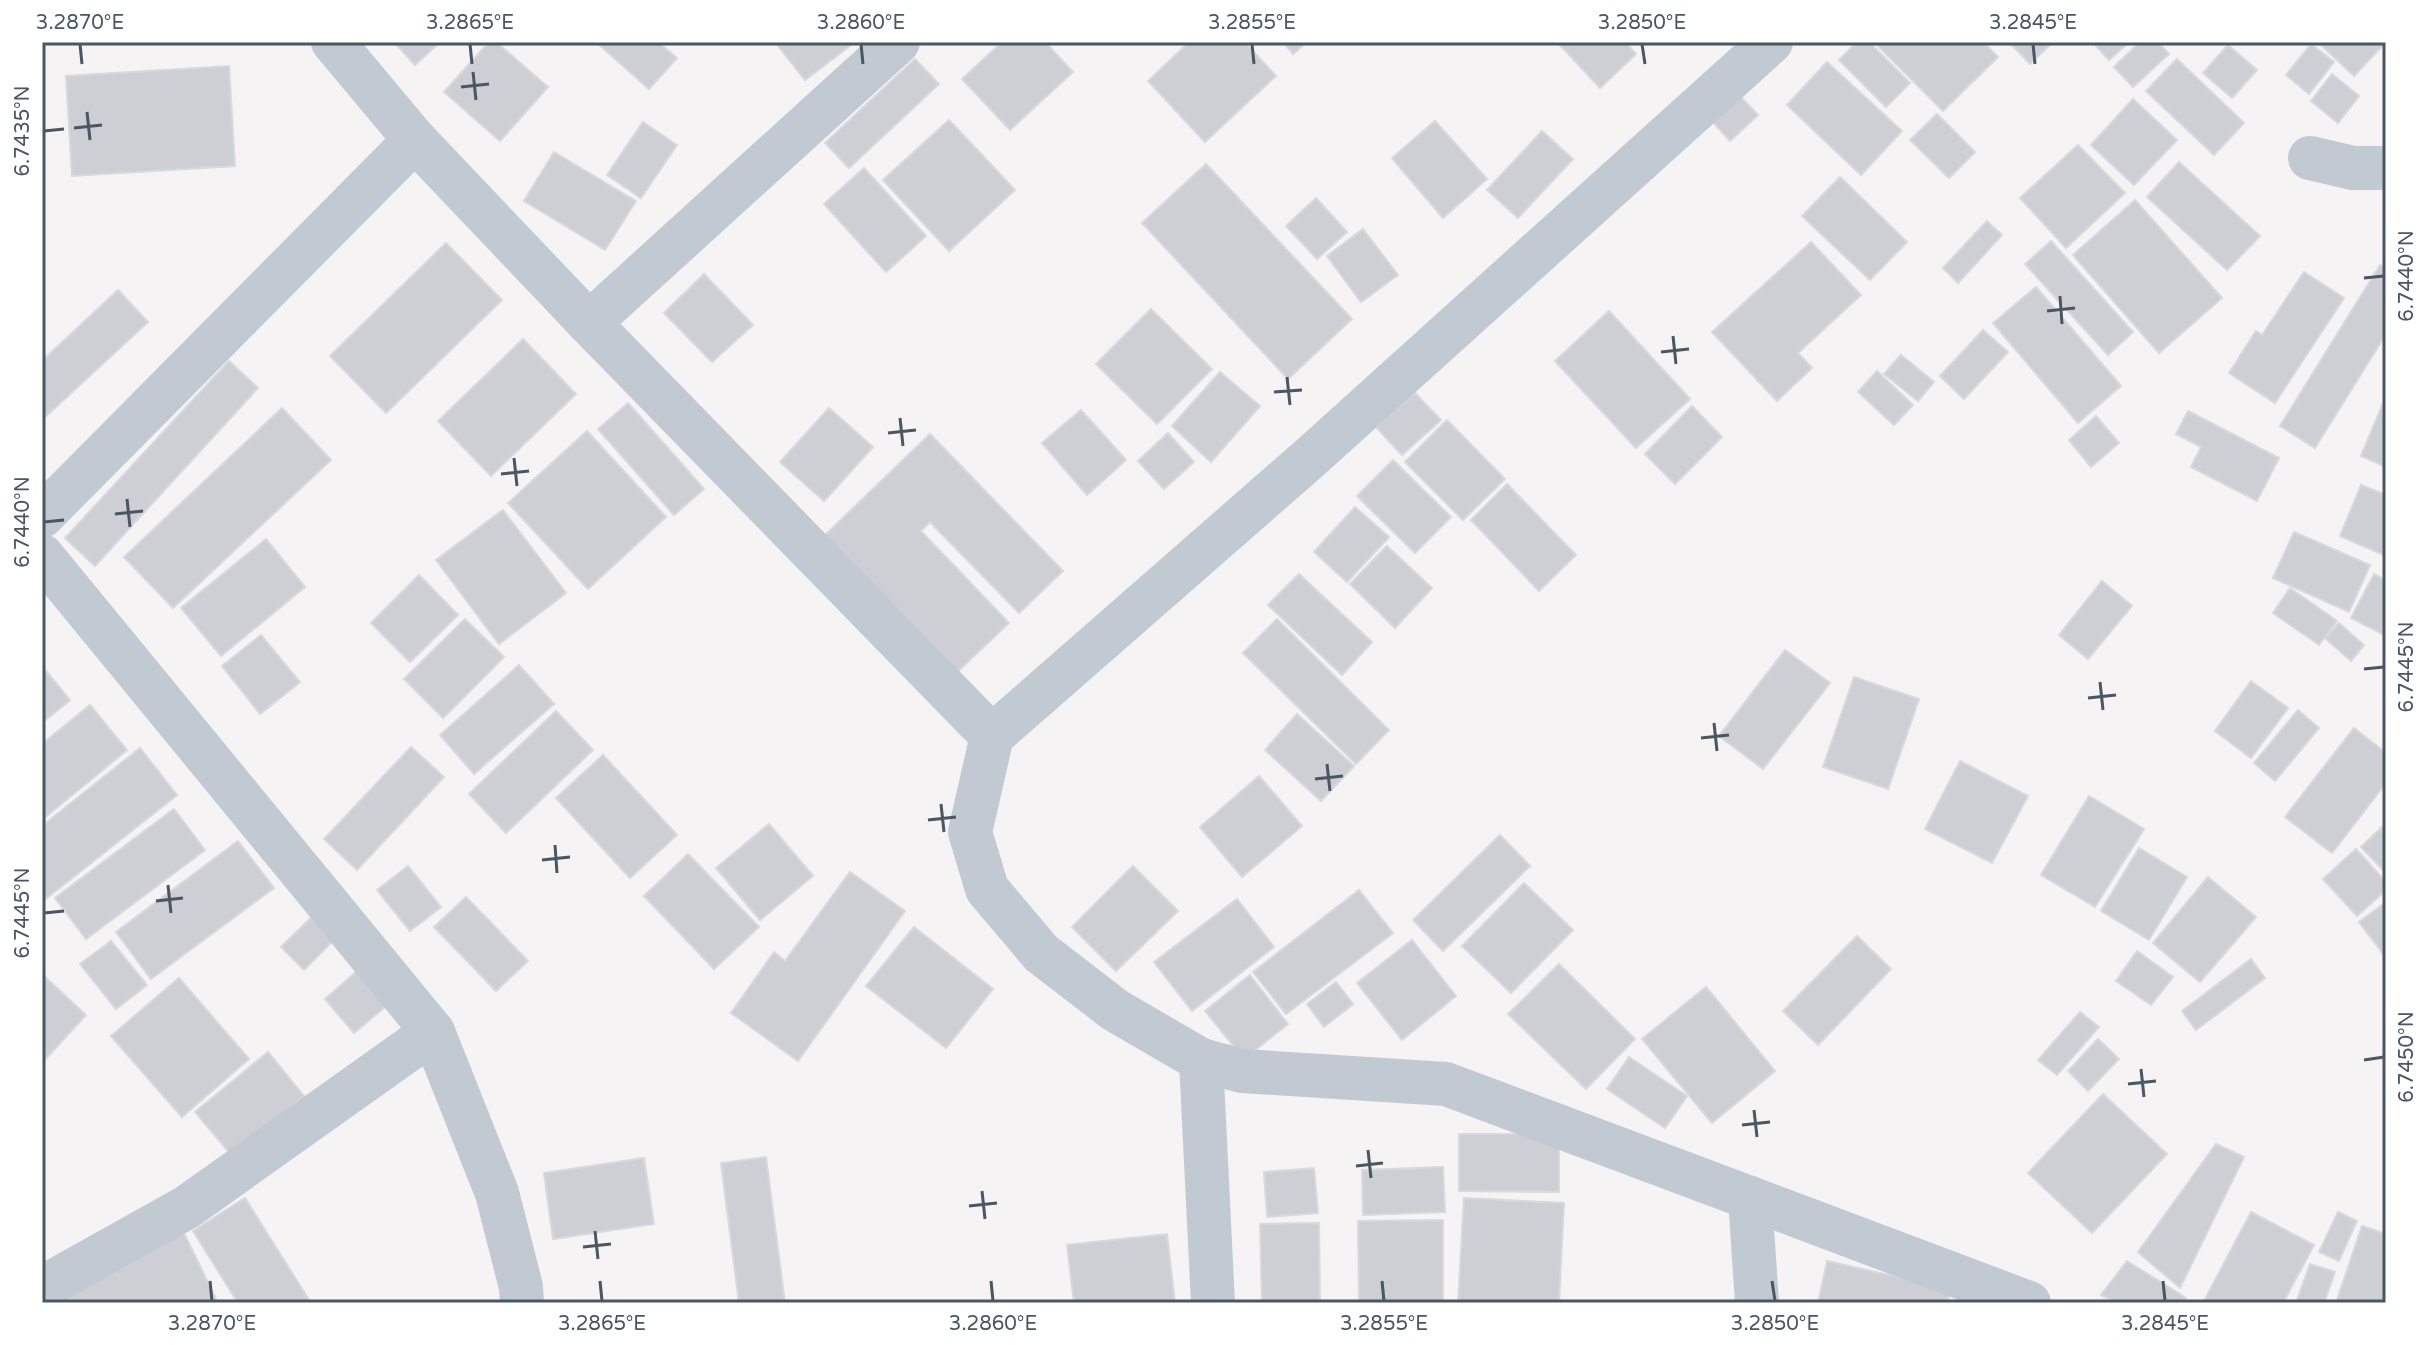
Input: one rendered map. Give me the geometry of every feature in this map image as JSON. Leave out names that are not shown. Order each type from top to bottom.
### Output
[{"type":"street","points":[[333,42],[415,140],[992,736]]},
{"type":"street","points":[[589,323],[898,42]]},
{"type":"street","points":[[1771,42],[1312,456],[992,736],[970,832],[987,889],[1041,953],[1115,1010],[1201,1060],[1242,1071],[1446,1084],[2029,1303]]},
{"type":"street","points":[[42,516],[415,140]]},
{"type":"street","points":[[2310,158],[2353,168],[2386,168]]},
{"type":"street","points":[[42,556],[433,1032],[497,1193],[521,1287],[522,1303]]},
{"type":"street","points":[[42,1288],[187,1207],[433,1032]]},
{"type":"street","points":[[1201,1060],[1213,1303]]},
{"type":"street","points":[[1750,1198],[1757,1303]]},
{"type":"building","points":[[394,42],[440,42],[415,65]]},
{"type":"building","points":[[489,42],[496,42],[548,87],[500,141],[444,92]]},
{"type":"building","points":[[596,42],[658,42],[677,58],[649,89]]},
{"type":"building","points":[[775,42],[855,42],[805,80]]},
{"type":"building","points":[[1002,42],[1045,42],[1073,72],[1010,130],[962,79]]},
{"type":"building","points":[[1189,42],[1245,42],[1276,76],[1205,142],[1148,81]]},
{"type":"building","points":[[1283,42],[1307,42],[1293,54]]},
{"type":"building","points":[[1557,42],[1625,42],[1636,54],[1600,88]]},
{"type":"building","points":[[1857,42],[1869,42],[1910,83],[1886,107],[1839,60]]},
{"type":"building","points":[[1874,42],[1983,42],[1998,57],[1943,111]]},
{"type":"building","points":[[2009,42],[2053,42],[2030,64]]},
{"type":"building","points":[[2100,42],[2129,42],[2109,60],[2096,46]]},
{"type":"building","points":[[2140,42],[2158,42],[2169,54],[2133,87],[2114,67]]},
{"type":"building","points":[[2318,42],[2386,42],[2354,76]]},
{"type":"building","points":[[2311,44],[2334,62],[2309,94],[2286,75]]},
{"type":"building","points":[[2228,45],[2257,70],[2232,98],[2203,73]]},
{"type":"building","points":[[915,59],[939,84],[849,168],[825,143]]},
{"type":"building","points":[[2177,59],[2244,123],[2214,155],[2146,91]]},
{"type":"building","points":[[1827,62],[1902,131],[1861,175],[1787,105]]},
{"type":"building","points":[[229,66],[235,166],[72,176],[66,76]]},
{"type":"building","points":[[2332,74],[2359,96],[2338,123],[2311,101]]},
{"type":"building","points":[[1738,94],[1758,115],[1730,141],[1710,119]]},
{"type":"building","points":[[2133,99],[2177,140],[2134,185],[2091,145]]},
{"type":"building","points":[[1937,114],[1975,152],[1949,178],[1910,140]]},
{"type":"building","points":[[949,120],[1015,190],[949,251],[883,180]]},
{"type":"building","points":[[1435,121],[1487,179],[1443,218],[1392,158]]},
{"type":"building","points":[[643,122],[677,145],[641,198],[607,175]]},
{"type":"building","points":[[1542,131],[1573,159],[1518,218],[1487,190]]},
{"type":"building","points":[[2078,145],[2125,193],[2066,248],[2020,198]]},
{"type":"building","points":[[554,152],[636,201],[605,250],[524,201]]},
{"type":"building","points":[[2179,162],[2260,236],[2227,270],[2147,197]]},
{"type":"building","points":[[1206,164],[1352,319],[1288,379],[1142,223]]},
{"type":"building","points":[[864,168],[926,236],[886,272],[824,204]]},
{"type":"building","points":[[1840,177],[1907,242],[1870,280],[1802,216]]},
{"type":"building","points":[[1316,198],[1347,232],[1317,259],[1286,226]]},
{"type":"building","points":[[2135,200],[2222,298],[2159,353],[2073,255]]},
{"type":"building","points":[[1987,221],[2002,235],[1958,283],[1943,268]]},
{"type":"building","points":[[1363,229],[1398,275],[1361,302],[1327,256]]},
{"type":"building","points":[[2051,241],[2133,332],[2108,355],[2025,264]]},
{"type":"building","points":[[1811,242],[1861,295],[1798,353],[1812,368],[1777,401],[1712,332]]},
{"type":"building","points":[[446,243],[502,300],[386,413],[330,356]]},
{"type":"building","points":[[2380,265],[2386,268],[2386,334],[2315,448],[2280,426]]},
{"type":"building","points":[[2304,272],[2344,298],[2275,403],[2229,373],[2256,331],[2262,335]]},
{"type":"building","points":[[704,274],[753,325],[712,362],[664,313]]},
{"type":"building","points":[[2036,287],[2121,386],[2078,423],[1993,323]]},
{"type":"building","points":[[118,290],[148,322],[42,420],[42,361]]},
{"type":"building","points":[[1151,309],[1212,369],[1157,424],[1096,364]]},
{"type":"building","points":[[1609,311],[1690,399],[1636,448],[1555,361]]},
{"type":"building","points":[[1983,330],[2008,352],[1964,399],[1940,376]]},
{"type":"building","points":[[523,339],[576,394],[491,476],[438,421]]},
{"type":"building","points":[[1901,355],[1934,382],[1918,401],[1884,374]]},
{"type":"building","points":[[229,361],[258,388],[95,566],[65,538]]},
{"type":"building","points":[[1877,371],[1913,405],[1894,425],[1858,392]]},
{"type":"building","points":[[1220,372],[1260,406],[1211,462],[1172,426]]},
{"type":"building","points":[[1415,393],[1441,420],[1402,455],[1376,427]]},
{"type":"building","points":[[2386,396],[2386,467],[2361,456]]},
{"type":"building","points":[[628,403],[704,489],[674,515],[598,429]]},
{"type":"building","points":[[1692,406],[1722,437],[1675,484],[1645,454]]},
{"type":"building","points":[[282,408],[331,460],[173,608],[124,557]]},
{"type":"building","points":[[829,408],[873,447],[824,501],[780,462]]},
{"type":"building","points":[[1081,410],[1126,460],[1087,495],[1042,443]]},
{"type":"building","points":[[2188,411],[2279,458],[2257,501],[2191,467],[2201,447],[2176,434]]},
{"type":"building","points":[[2096,416],[2119,443],[2091,467],[2069,440]]},
{"type":"building","points":[[1447,420],[1505,479],[1463,520],[1405,462]]},
{"type":"building","points":[[587,431],[666,517],[588,589],[508,503]]},
{"type":"building","points":[[1168,433],[1194,462],[1164,489],[1138,461]]},
{"type":"building","points":[[930,434],[1063,571],[1019,613],[930,522],[921,531],[1009,623],[955,674],[823,537]]},
{"type":"building","points":[[1393,460],[1451,517],[1415,553],[1357,496]]},
{"type":"building","points":[[1507,484],[1576,555],[1539,591],[1471,520]]},
{"type":"building","points":[[2361,485],[2386,495],[2386,556],[2340,536]]},
{"type":"building","points":[[1355,507],[1389,537],[1347,582],[1314,552]]},
{"type":"building","points":[[503,510],[566,593],[499,644],[436,560]]},
{"type":"building","points":[[2294,532],[2370,565],[2349,612],[2273,578]]},
{"type":"building","points":[[266,539],[305,587],[221,656],[181,608]]},
{"type":"building","points":[[1387,546],[1432,588],[1395,628],[1350,584]]},
{"type":"building","points":[[1299,574],[1372,642],[1342,675],[1268,605]]},
{"type":"building","points":[[2374,574],[2386,580],[2384,635],[2351,618]]},
{"type":"building","points":[[419,575],[458,615],[410,662],[371,623]]},
{"type":"building","points":[[2102,581],[2132,606],[2088,659],[2059,635]]},
{"type":"building","points":[[2290,588],[2337,621],[2319,645],[2273,613]]},
{"type":"building","points":[[465,619],[504,657],[443,718],[404,679]]},
{"type":"building","points":[[1277,619],[1389,730],[1356,764],[1243,653]]},
{"type":"building","points":[[2339,623],[2364,645],[2351,661],[2325,638]]},
{"type":"building","points":[[261,635],[300,682],[260,714],[222,666]]},
{"type":"building","points":[[1785,650],[1830,683],[1763,769],[1719,736]]},
{"type":"building","points":[[519,665],[554,704],[474,774],[440,735]]},
{"type":"building","points":[[42,666],[70,700],[42,723]]},
{"type":"building","points":[[1854,677],[1919,699],[1888,789],[1823,767]]},
{"type":"building","points":[[2251,681],[2288,708],[2251,758],[2215,731]]},
{"type":"building","points":[[90,705],[127,750],[42,820],[42,744]]},
{"type":"building","points":[[2298,710],[2319,728],[2275,781],[2254,763]]},
{"type":"building","points":[[556,711],[593,750],[506,833],[469,794]]},
{"type":"building","points":[[1297,714],[1354,766],[1321,801],[1265,750]]},
{"type":"building","points":[[2354,728],[2386,753],[2386,783],[2332,853],[2285,817]]},
{"type":"building","points":[[411,747],[444,777],[357,870],[324,839]]},
{"type":"building","points":[[140,748],[177,795],[42,902],[42,826]]},
{"type":"building","points":[[603,755],[677,835],[630,878],[556,798]]},
{"type":"building","points":[[1960,761],[2028,796],[1992,863],[1925,829]]},
{"type":"building","points":[[1259,776],[1302,826],[1242,877],[1200,827]]},
{"type":"building","points":[[2089,796],[2144,829],[2095,907],[2041,875]]},
{"type":"building","points":[[174,809],[205,850],[86,939],[55,898]]},
{"type":"building","points":[[769,824],[813,876],[760,920],[716,868]]},
{"type":"building","points":[[2382,827],[2386,831],[2386,873],[2361,847]]},
{"type":"building","points":[[1500,835],[1530,866],[1443,951],[1413,920]]},
{"type":"building","points":[[238,841],[274,888],[151,979],[116,932]]},
{"type":"building","points":[[2139,848],[2187,877],[2149,940],[2101,911]]},
{"type":"building","points":[[2356,849],[2386,882],[2386,890],[2357,916],[2323,879]]},
{"type":"building","points":[[688,854],[759,927],[714,969],[644,896]]},
{"type":"building","points":[[408,866],[441,907],[410,931],[377,890]]},
{"type":"building","points":[[1133,866],[1178,911],[1116,971],[1072,927]]},
{"type":"building","points":[[850,872],[905,911],[798,1061],[731,1013],[774,952],[785,961]]},
{"type":"building","points":[[2208,877],[2256,917],[2200,982],[2153,943]]},
{"type":"building","points":[[1524,883],[1573,930],[1511,993],[1462,946]]},
{"type":"building","points":[[1359,890],[1393,933],[1286,1014],[1253,972]]},
{"type":"building","points":[[466,897],[528,961],[496,991],[434,927]]},
{"type":"building","points":[[1237,899],[1274,947],[1192,1011],[1154,962]]},
{"type":"building","points":[[2386,902],[2386,958],[2359,922]]},
{"type":"building","points":[[314,915],[336,938],[304,970],[281,947]]},
{"type":"building","points":[[914,927],[993,989],[946,1048],[866,986]]},
{"type":"building","points":[[1857,936],[1891,969],[1818,1045],[1783,1011]]},
{"type":"building","points":[[1412,940],[1456,996],[1402,1040],[1357,983]]},
{"type":"building","points":[[111,941],[147,985],[116,1009],[80,964]]},
{"type":"building","points":[[2137,951],[2173,977],[2151,1005],[2116,981]]},
{"type":"building","points":[[2251,959],[2265,978],[2196,1030],[2182,1011]]},
{"type":"building","points":[[1559,964],[1635,1039],[1586,1089],[1508,1014]]},
{"type":"building","points":[[357,971],[386,1006],[354,1033],[325,999]]},
{"type":"building","points":[[42,974],[86,1015],[42,1063]]},
{"type":"building","points":[[1250,975],[1288,1024],[1244,1059],[1205,1011]]},
{"type":"building","points":[[179,978],[249,1059],[182,1117],[111,1036]]},
{"type":"building","points":[[1336,982],[1353,1004],[1324,1027],[1307,1004]]},
{"type":"building","points":[[1706,987],[1775,1071],[1712,1123],[1642,1039]]},
{"type":"building","points":[[2080,1012],[2099,1027],[2057,1075],[2038,1060]]},
{"type":"building","points":[[2098,1039],[2119,1059],[2088,1091],[2068,1071]]},
{"type":"building","points":[[268,1052],[304,1096],[232,1156],[195,1112]]},
{"type":"building","points":[[1629,1057],[1687,1096],[1665,1128],[1607,1089]]},
{"type":"building","points":[[2103,1094],[2167,1154],[2092,1233],[2028,1173]]},
{"type":"building","points":[[1459,1134],[1559,1134],[1559,1192],[1459,1191]]},
{"type":"building","points":[[2216,1144],[2244,1157],[2180,1288],[2138,1252]]},
{"type":"building","points":[[766,1157],[785,1303],[739,1303],[721,1163]]},
{"type":"building","points":[[644,1158],[654,1224],[553,1239],[544,1173]]},
{"type":"building","points":[[1443,1167],[1445,1212],[1363,1215],[1362,1170]]},
{"type":"building","points":[[1314,1168],[1318,1213],[1267,1217],[1264,1172]]},
{"type":"building","points":[[245,1198],[311,1303],[238,1303],[193,1231]]},
{"type":"building","points":[[1464,1198],[1564,1203],[1559,1303],[1458,1303]]},
{"type":"building","points":[[2251,1212],[2314,1245],[2283,1303],[2207,1303],[2204,1301]]},
{"type":"building","points":[[2338,1212],[2357,1221],[2339,1261],[2319,1252]]},
{"type":"building","points":[[1443,1220],[1443,1303],[1359,1303],[1358,1221]]},
{"type":"building","points":[[1319,1223],[1320,1303],[1262,1303],[1260,1224]]},
{"type":"building","points":[[2362,1226],[2386,1234],[2386,1303],[2336,1303]]},
{"type":"building","points":[[183,1231],[218,1303],[66,1303],[61,1291]]},
{"type":"building","points":[[1167,1234],[1175,1303],[1074,1303],[1067,1245]]},
{"type":"building","points":[[1827,1261],[1951,1289],[1947,1303],[1818,1303]]},
{"type":"building","points":[[2127,1261],[2186,1298],[2184,1303],[2119,1303],[2101,1295]]},
{"type":"building","points":[[2310,1264],[2335,1272],[2324,1303],[2296,1303]]}]
